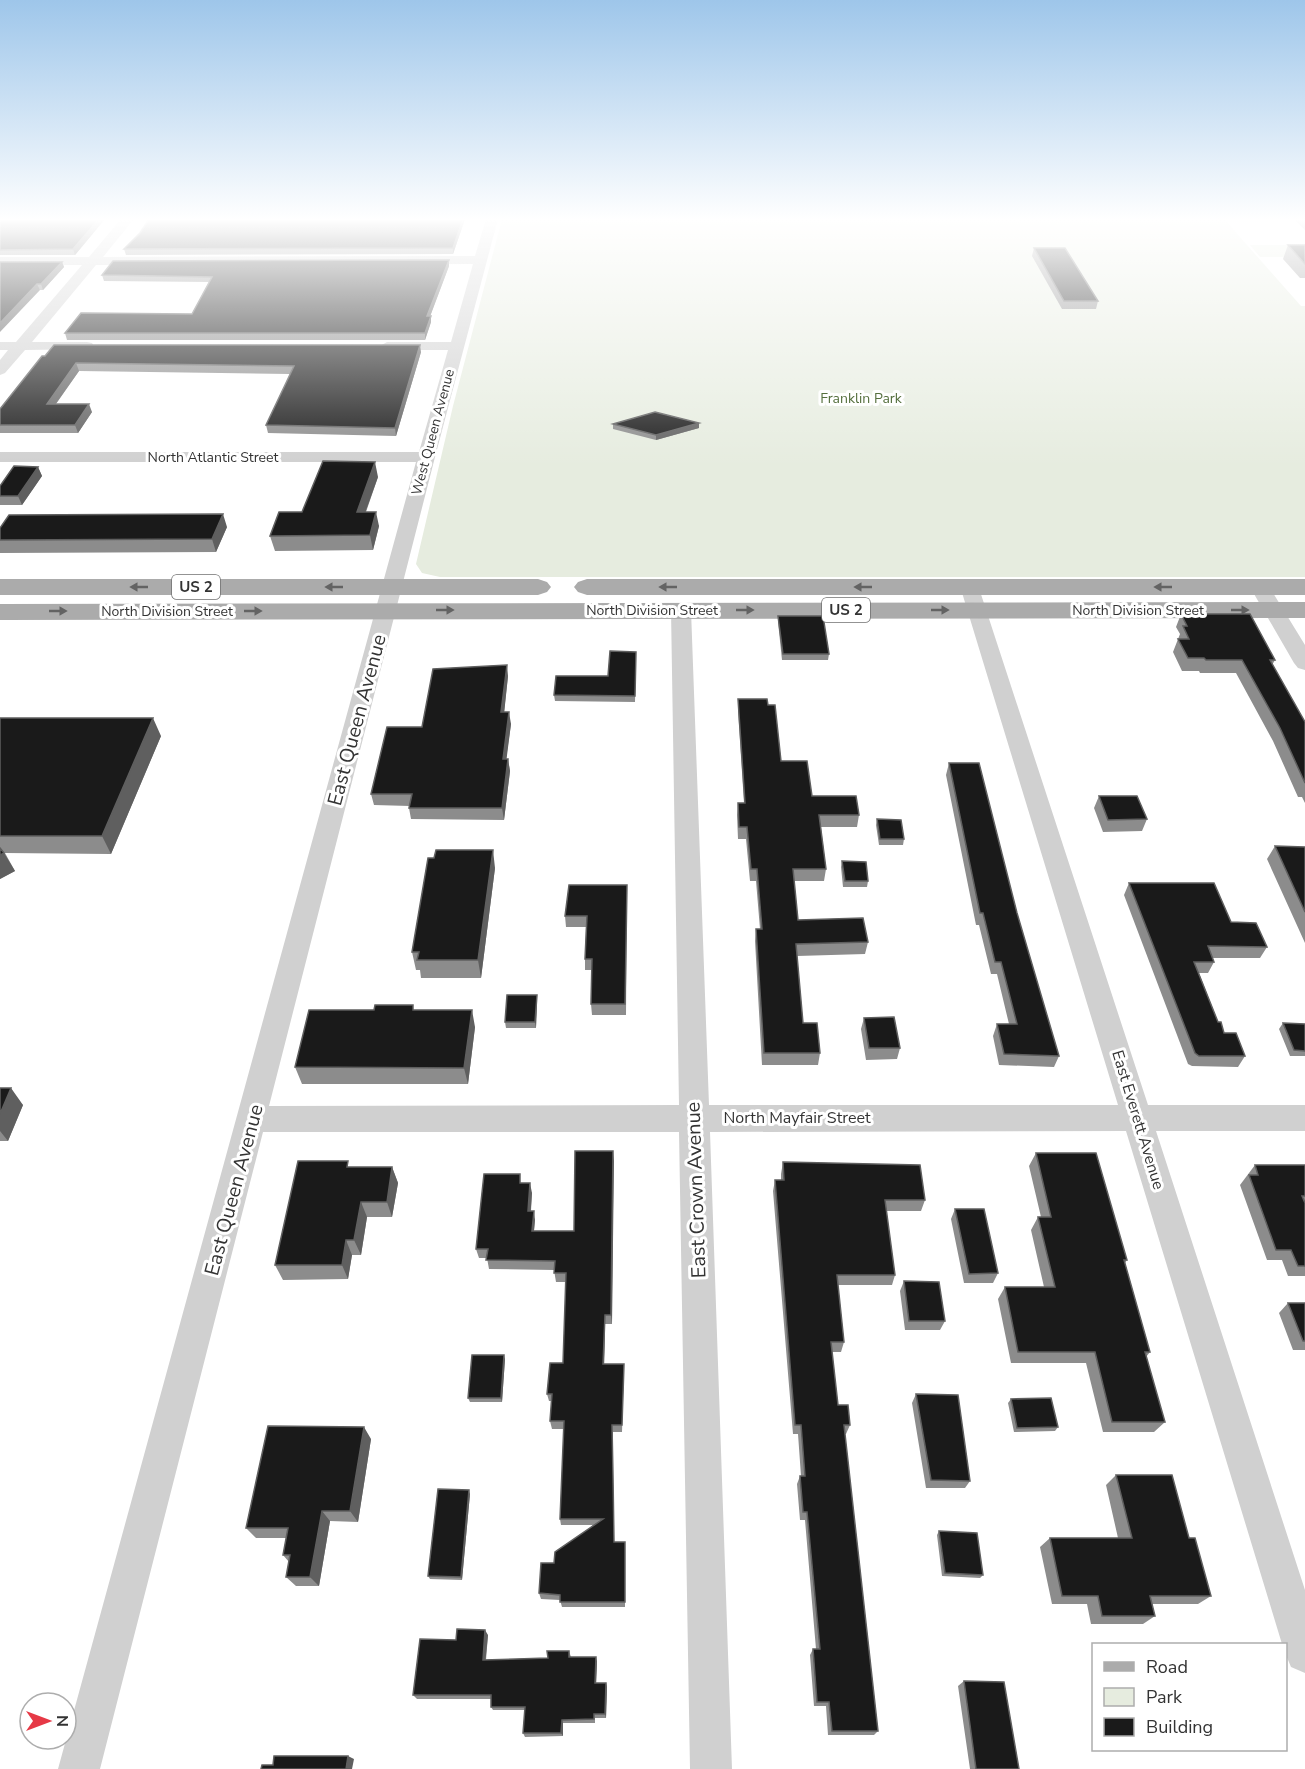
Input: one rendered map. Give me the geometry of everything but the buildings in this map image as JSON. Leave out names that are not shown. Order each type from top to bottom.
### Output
[{"type":"main road","name":"North Division Street","points":[[0,587],[681,610],[1305,586]]},
{"type":"main road","name":"North Division Street","points":[[0,612],[389,599],[973,598],[1305,610]]},
{"type":"street","points":[[0,370],[58,302]]},
{"type":"street","name":"West Queen Avenue","points":[[389,599],[469,302]]},
{"type":"street","points":[[0,346],[104,346]]},
{"type":"street","points":[[375,346],[457,346]]},
{"type":"street","name":"North Atlantic Street","points":[[0,457],[426,457]]},
{"type":"street","points":[[1260,587],[1305,663]]},
{"type":"street","name":"East Everett Avenue","points":[[973,598],[1305,1653]]},
{"type":"street","name":"East Queen Avenue","points":[[79,1769],[389,599]]},
{"type":"street","name":"East Crown Avenue","points":[[681,610],[711,1769]]},
{"type":"street","name":"North Mayfair Street","points":[[252,1119],[1305,1118]]},
{"type":"green space","name":"Franklin Park","points":[[480,302],[1297,302],[1301,306],[1305,306],[1305,577],[440,577],[422,573],[416,564]]}]
